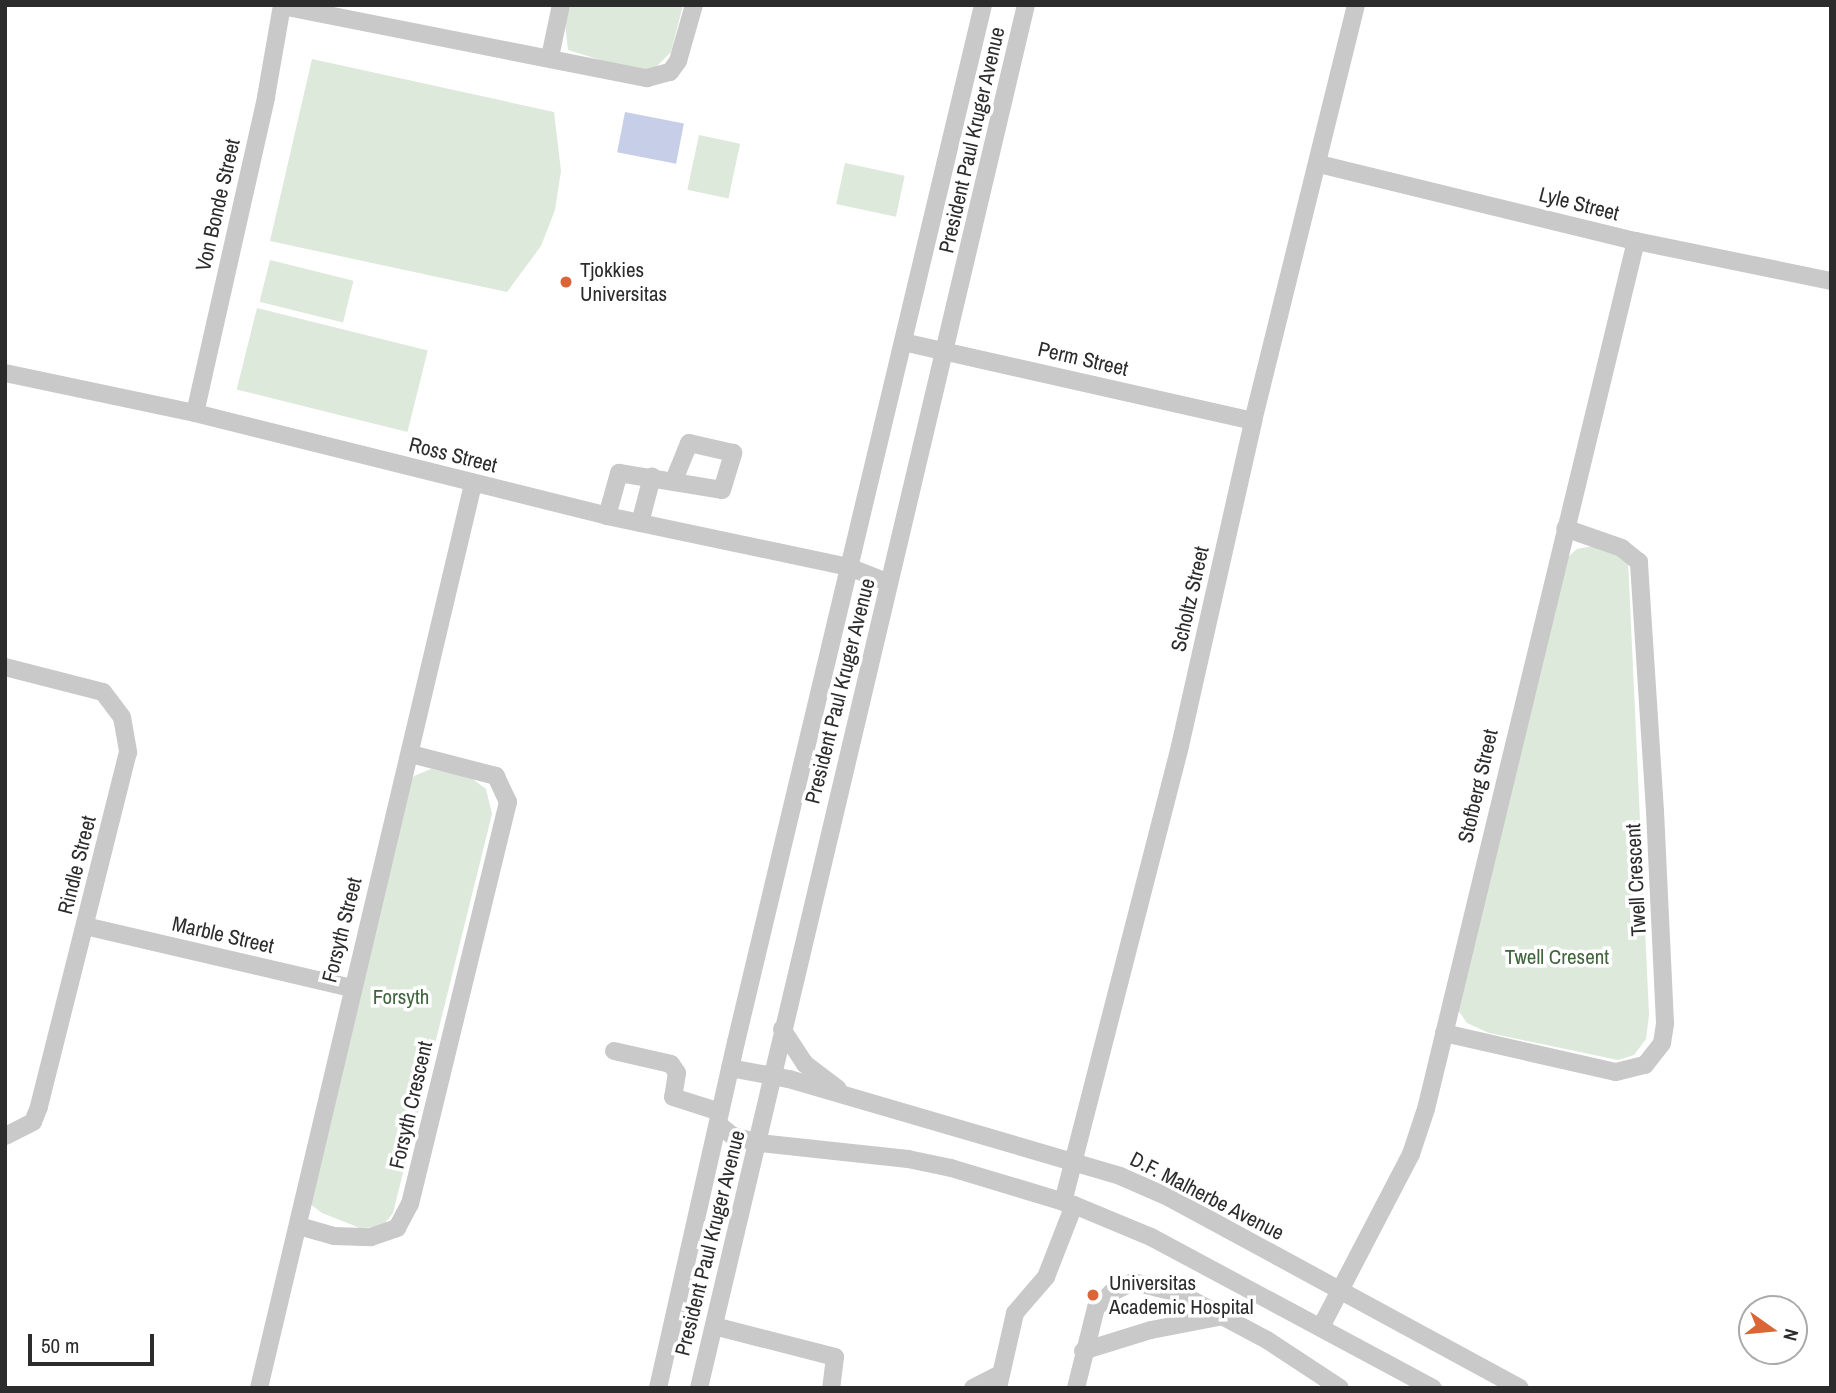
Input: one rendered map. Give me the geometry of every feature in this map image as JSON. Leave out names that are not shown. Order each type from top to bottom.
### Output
[{"type":"street","points":[[550,57],[561,5]]},
{"type":"street","points":[[282,6],[660,76],[678,61],[694,5]]},
{"type":"street","name":"President Paul Kruger Avenue","points":[[658,1388],[730,1068],[983,5]]},
{"type":"street","name":"President Paul Kruger Avenue","points":[[699,1388],[1026,5]]},
{"type":"street","name":"Scholtz Street","points":[[999,1381],[1015,1313],[1046,1277],[1068,1203],[1073,1160],[1180,746],[1253,421],[1319,164],[1356,5]]},
{"type":"street","name":"Von Bonde Street","points":[[195,413],[266,97],[282,6]]},
{"type":"street","name":"Lyle Street","points":[[1319,164],[1636,241],[1831,281]]},
{"type":"street","name":"Stofberg Street","points":[[1322,1325],[1411,1154],[1444,1033],[1636,241]]},
{"type":"street","name":"Perm Street","points":[[903,342],[1253,421]]},
{"type":"street","name":"Ross Street","points":[[5,373],[195,413],[473,485],[607,516],[849,567],[889,583]]},
{"type":"street","points":[[607,516],[619,473],[674,480]]},
{"type":"street","points":[[640,523],[652,477]]},
{"type":"street","name":"Forsyth Street","points":[[259,1388],[299,1226],[351,988],[411,754],[473,485]]},
{"type":"street","name":"Twell Crescent","points":[[1444,1033],[1616,1072],[1645,1065],[1662,1043],[1665,1023],[1656,824],[1639,562],[1622,548],[1565,528]]},
{"type":"street","name":"Rindle Street","points":[[5,667],[103,692],[114,703],[128,733],[128,752],[39,1107],[33,1122],[5,1136]]},
{"type":"street","name":"Forsyth Crescent","points":[[299,1226],[344,1238],[371,1237],[397,1228],[410,1204],[508,802],[496,776],[411,754]]},
{"type":"street","name":"Marble Street","points":[[85,926],[351,988]]},
{"type":"street","points":[[782,1028],[805,1064],[851,1098]]},
{"type":"street","points":[[614,1051],[671,1065],[677,1073],[673,1097],[719,1118],[733,1136],[759,1143],[908,1158],[1068,1203],[1151,1237],[1322,1325],[1433,1388]]},
{"type":"street","name":"D.F. Malherbe Avenue","points":[[730,1068],[772,1074],[1073,1160],[1170,1198],[1339,1289],[1493,1381],[1520,1388]]},
{"type":"street","points":[[1076,1388],[1083,1351],[1096,1308],[1111,1293],[1133,1282],[1179,1293],[1340,1388]]},
{"type":"street","points":[[1083,1351],[1151,1330],[1223,1317]]},
{"type":"street","points":[[714,1326],[835,1357],[831,1388]]},
{"type":"street","points":[[973,1388],[999,1381]]},
{"type":"green space","points":[[570,5],[683,5],[671,52],[653,70],[620,66],[568,50],[565,23]]},
{"type":"green space","points":[[312,59],[554,112],[561,171],[555,210],[541,246],[507,292],[270,241]]},
{"type":"green space","points":[[699,135],[740,144],[728,199],[687,190]]},
{"type":"green space","points":[[845,163],[905,176],[896,217],[836,204]]},
{"type":"green space","points":[[270,260],[353,281],[343,323],[260,302]]},
{"type":"green space","points":[[257,308],[428,351],[407,432],[237,390]]},
{"type":"green space","name":"Twell Cresent","points":[[1598,545],[1628,560],[1649,1015],[1646,1039],[1634,1055],[1618,1060],[1489,1033],[1467,1023],[1455,1006],[1554,570],[1577,549]]},
{"type":"green space","name":"Forsyth","points":[[431,769],[470,777],[486,789],[492,814],[393,1213],[382,1227],[360,1228],[322,1213],[309,1203],[408,787],[414,776]]},
{"type":"water","points":[[625,112],[684,123],[676,164],[617,152]]},
{"type":"place","name":"Tjokkies Universitas","points":[[566,282]]},
{"type":"place","name":"Universitas Academic Hospital","points":[[1093,1295]]}]
